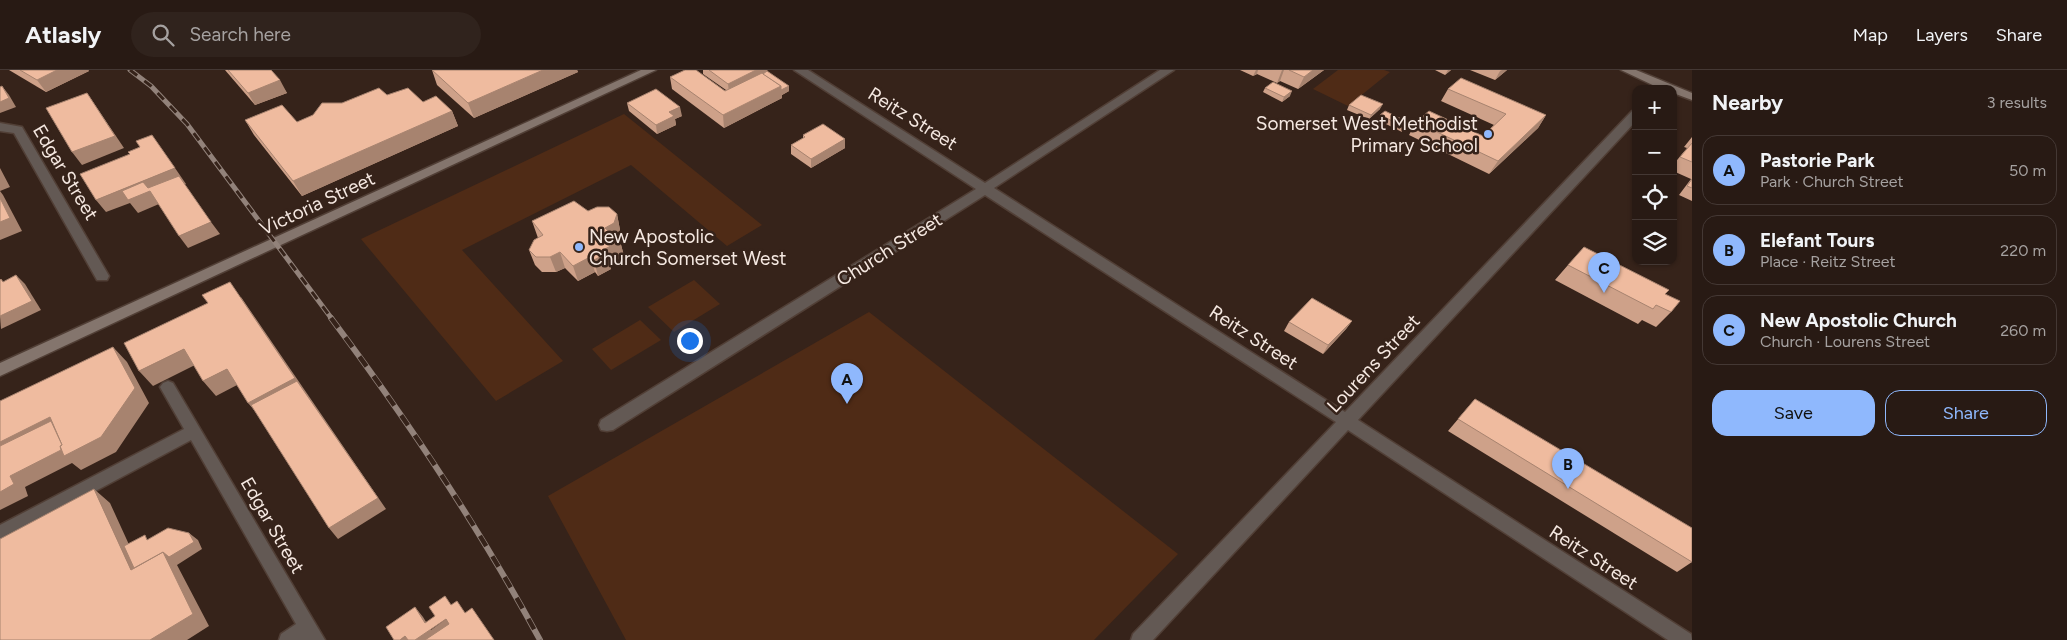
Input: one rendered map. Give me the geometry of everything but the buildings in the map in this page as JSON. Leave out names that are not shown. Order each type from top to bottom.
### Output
[{"type":"main road","name":"Victoria Street","points":[[0,370],[650,70]]},
{"type":"main road","points":[[1627,70],[1661,85]]},
{"type":"main road","points":[[1677,91],[1692,97]]},
{"type":"street","name":"Reitz Street","points":[[800,70],[986,188],[1684,640]]},
{"type":"street","name":"Church Street","points":[[607,425],[986,188],[1168,70]]},
{"type":"street","name":"Lourens Street","points":[[1140,640],[1632,118]]},
{"type":"street","name":"Edgar Street","points":[[0,127],[18,130],[102,276]]},
{"type":"street","name":"Edgar Street","points":[[168,387],[312,634]]},
{"type":"street","points":[[0,534],[194,431]]},
{"type":"street","points":[[288,640],[312,634]]},
{"type":"shaded area","points":[[1338,70],[1384,70],[1390,72],[1348,106],[1313,89]]},
{"type":"shaded area","points":[[624,114],[762,225],[727,246],[631,165],[462,250],[563,361],[496,401],[361,239]]},
{"type":"shaded area","points":[[694,280],[720,304],[674,332],[648,307]]},
{"type":"shaded area","points":[[869,312],[1178,554],[1094,640],[626,640],[548,496]]},
{"type":"shaded area","points":[[640,320],[661,340],[611,370],[592,349]]},
{"type":"railway","points":[[130,70],[151,86],[187,124],[332,319]]},
{"type":"railway","points":[[331,318],[388,396],[442,475],[517,598],[540,640]]},
{"type":"place","name":"Somerset West Methodist Primary School","points":[[1488,134]]},
{"type":"place","name":"New Apostolic Church Somerset West","points":[[579,247]]},
{"type":"place","name":"New Apostolic Church","points":[[1604,293]]},
{"type":"place","name":"Pastorie Park","points":[[847,404]]},
{"type":"place","name":"Elefant Tours","points":[[1568,489]]}]
